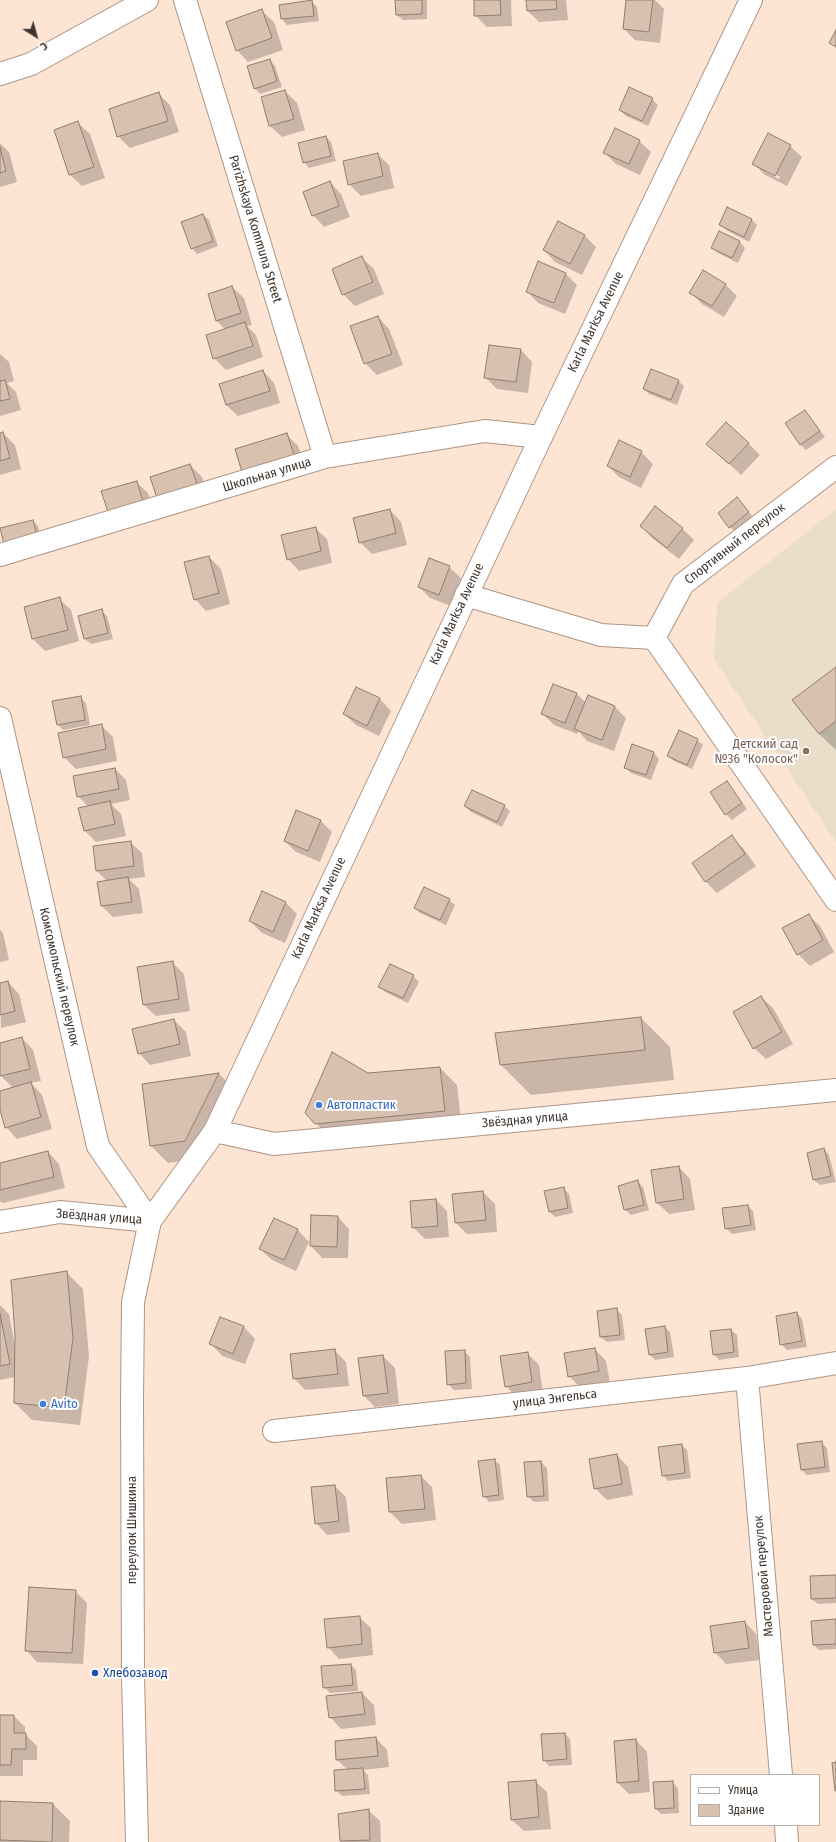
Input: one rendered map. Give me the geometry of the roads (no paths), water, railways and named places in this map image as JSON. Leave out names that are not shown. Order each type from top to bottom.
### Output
[{"type":"street","points":[[0,74],[31,64],[147,0]]},
{"type":"street","name":"Parizhskaya Kommuna Street","points":[[185,0],[325,457]]},
{"type":"street","name":"Karla Marksa Avenue","points":[[150,1221],[215,1131],[541,436],[751,0]]},
{"type":"street","name":"Школьная улица","points":[[0,555],[325,457],[485,431],[541,436]]},
{"type":"street","name":"Спортивный переулок","points":[[654,638],[683,584],[836,467]]},
{"type":"street","points":[[466,595],[601,635],[654,638],[836,900]]},
{"type":"street","name":"Комсомольский переулок","points":[[0,718],[98,1146],[150,1221]]},
{"type":"street","name":"Звёздная улица","points":[[215,1131],[274,1144],[836,1090]]},
{"type":"street","name":"Звёздная улица","points":[[0,1222],[60,1212],[150,1221]]},
{"type":"street","name":"переулок Шишкина","points":[[137,1842],[133,1668],[133,1302],[150,1221]]},
{"type":"street","name":"улица Энгельса","points":[[274,1432],[747,1378],[836,1363]]},
{"type":"street","name":"Мастеровой переулок","points":[[747,1378],[781,1774]]},
{"type":"street","points":[[786,1826],[787,1842]]},
{"type":"place","name":"Детский сад №36 \"Колосок\"","points":[[806,751]]},
{"type":"place","name":"Автопластик","points":[[319,1105]]},
{"type":"place","name":"Avito","points":[[43,1404]]},
{"type":"place","name":"Хлебозавод","points":[[95,1673]]}]
